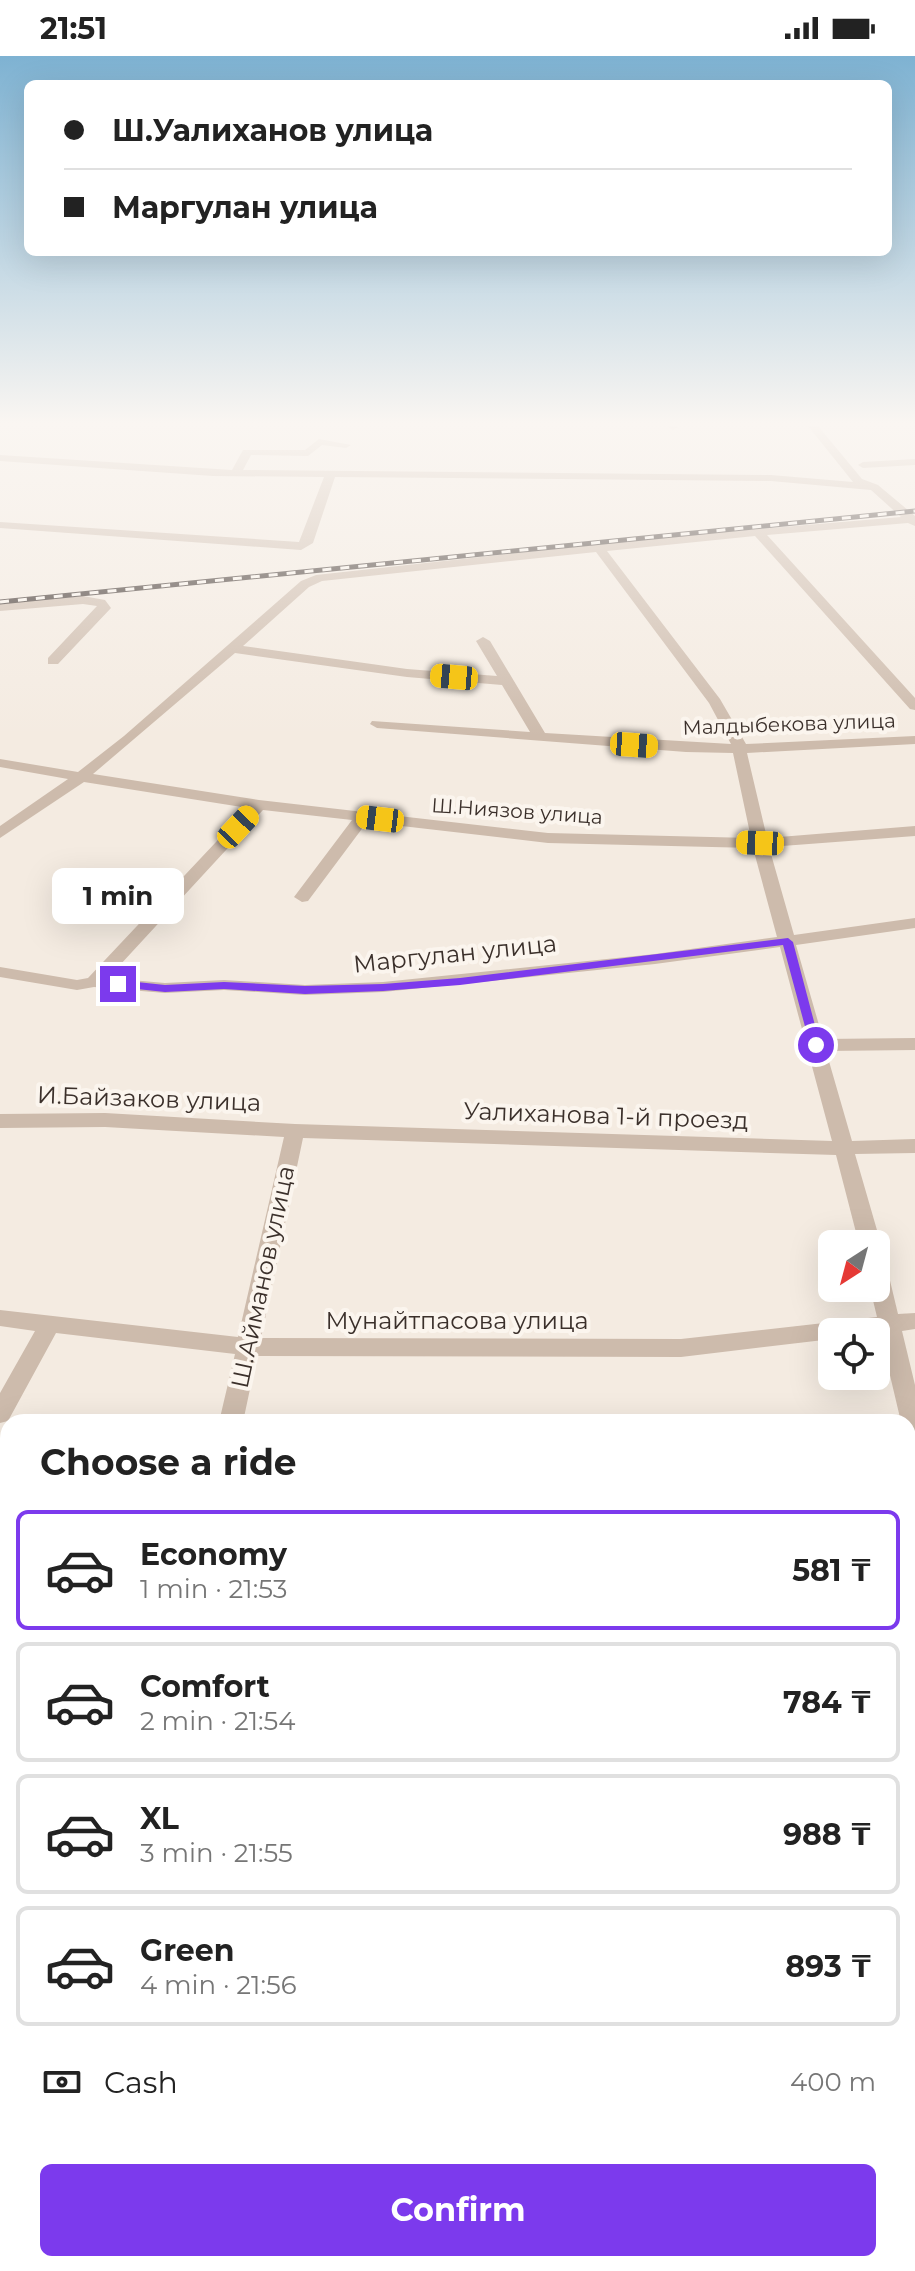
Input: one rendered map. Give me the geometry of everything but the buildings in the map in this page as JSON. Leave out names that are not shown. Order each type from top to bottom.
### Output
[{"type":"street","points":[[63,529],[301,546],[307,543],[312,529]]},
{"type":"street","points":[[0,833],[81,777],[129,739],[305,584],[320,578],[805,529]]},
{"type":"street","points":[[758,533],[915,706]]},
{"type":"street","points":[[600,549],[715,702],[740,749],[740,763],[760,843],[866,1230]]},
{"type":"street","points":[[0,607],[83,600],[101,603],[105,608],[98,618],[53,661]]},
{"type":"street","points":[[483,641],[540,737]]},
{"type":"street","points":[[231,648],[407,673],[507,681]]},
{"type":"street","name":"Малдыбекова улица","points":[[377,724],[740,749],[915,740]]},
{"type":"street","name":"Ш.Ниязов улица","points":[[0,763],[259,805],[548,838],[760,843],[915,831]]},
{"type":"street","points":[[94,982],[259,805]]},
{"type":"street","points":[[302,897],[363,817]]},
{"type":"street","name":"Маргулан улица","points":[[0,972],[77,985],[94,982],[165,988],[224,985],[305,990],[383,987],[460,981],[788,942],[915,923]]},
{"type":"street","points":[[816,1045],[915,1044]]},
{"type":"street","name":"И.Байзаков улица","points":[[0,1121],[105,1120],[295,1131]]},
{"type":"street","name":"Уалиханова 1-й проезд","points":[[295,1131],[638,1144],[844,1148],[915,1146]]},
{"type":"street","name":"Ш.Айманов улица","points":[[233,1414],[295,1131]]},
{"type":"street","points":[[885,1302],[911,1414]]},
{"type":"street","name":"Мунайтпасова улица","points":[[0,1318],[247,1347],[681,1348],[915,1321]]},
{"type":"street","points":[[0,1414],[50,1324]]},
{"type":"railway","points":[[0,602],[730,529]]},
{"type":"route","points":[[118,984],[165,988],[224,985],[305,990],[383,987],[460,981],[788,942],[816,1045]]}]
